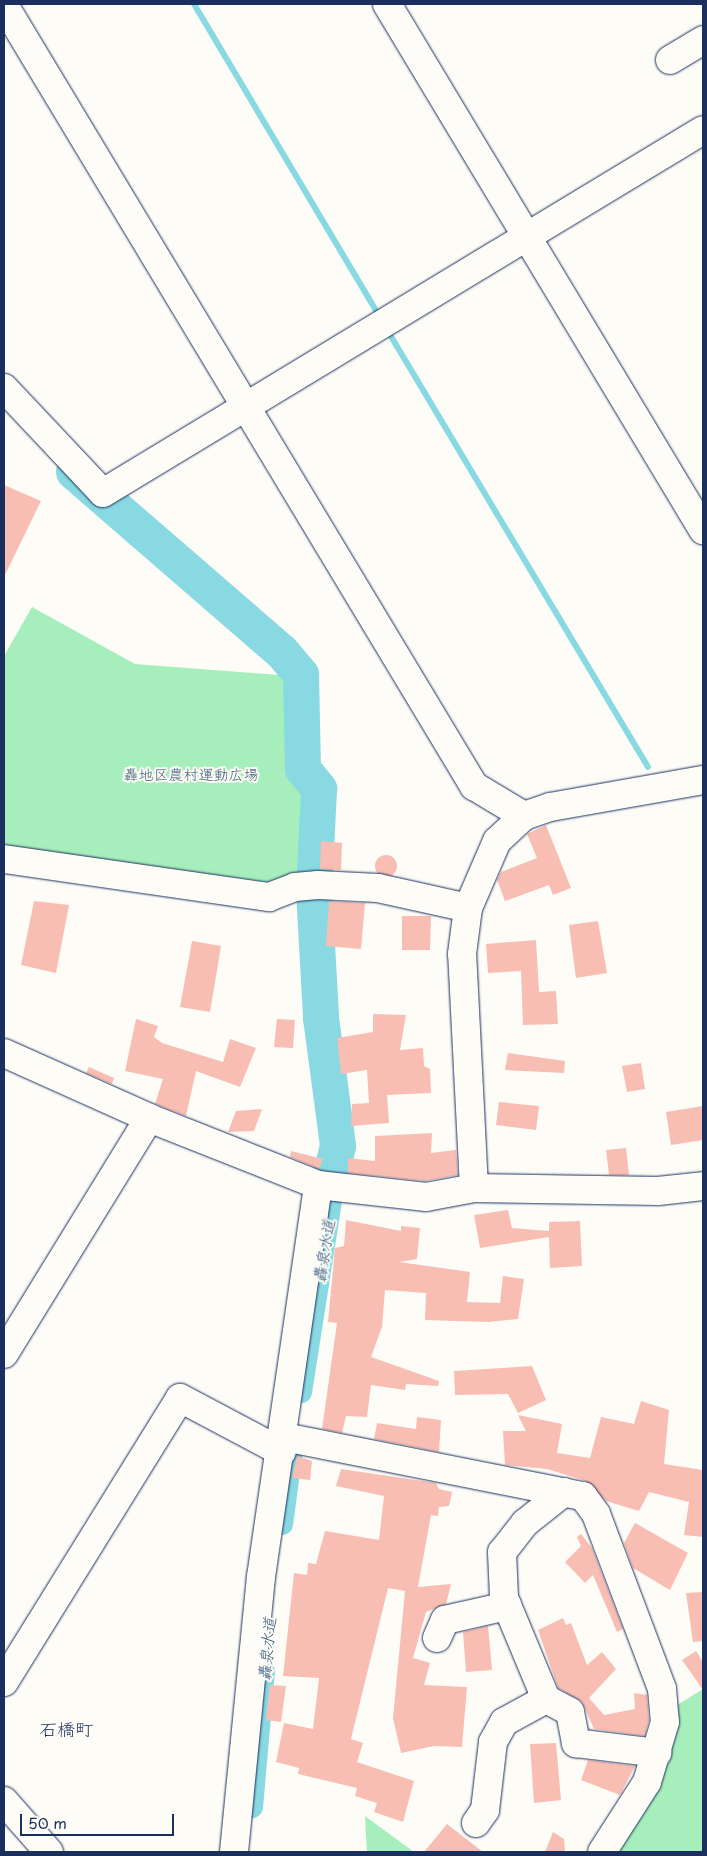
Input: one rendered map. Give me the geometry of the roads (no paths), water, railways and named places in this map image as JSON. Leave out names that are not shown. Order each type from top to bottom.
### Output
[{"type":"street","points":[[386,4],[703,530]]},
{"type":"street","points":[[4,5],[474,786],[524,816]]},
{"type":"street","points":[[670,60],[703,40]]},
{"type":"street","points":[[4,388],[103,493],[703,130]]},
{"type":"street","points":[[474,1188],[464,1041],[462,954],[468,908],[497,841],[524,816],[550,807],[703,780]]},
{"type":"street","points":[[4,859],[269,897],[311,886],[378,888],[468,908]]},
{"type":"street","points":[[4,1053],[149,1118],[318,1185],[426,1197],[474,1188],[638,1191],[703,1186]]},
{"type":"street","points":[[4,1354],[149,1118]]},
{"type":"street","points":[[234,1852],[261,1577],[283,1445],[318,1185]]},
{"type":"street","points":[[4,1682],[180,1398],[283,1445],[583,1496],[596,1514],[662,1689],[665,1722],[647,1782],[602,1852]]},
{"type":"street","points":[[564,1492],[524,1523],[502,1552],[500,1574],[507,1606],[546,1699],[570,1712],[576,1743],[657,1753]]},
{"type":"street","points":[[438,1638],[445,1620],[507,1606]]},
{"type":"street","points":[[476,1823],[485,1810],[493,1742],[504,1722],[546,1699]]},
{"type":"street","points":[[4,1801],[49,1852]]},
{"type":"waterway","points":[[194,4],[380,317]]},
{"type":"waterway","points":[[386,328],[648,767]]},
{"type":"waterway","points":[[74,472],[282,652],[301,675],[303,769],[319,789],[314,891],[321,1018],[338,1146],[331,1175]]},
{"type":"waterway","name":"轟泉水道","points":[[301,1392],[332,1194]]},
{"type":"waterway","name":"轟泉水道","points":[[282,1524],[292,1450]]},
{"type":"waterway","name":"轟泉水道","points":[[252,1807],[264,1671]]},
{"type":"district","name":"石橋町","points":[[66,1729]]},
{"type":"park label","name":"轟地区農村運動広場","points":[[191,774]]}]
